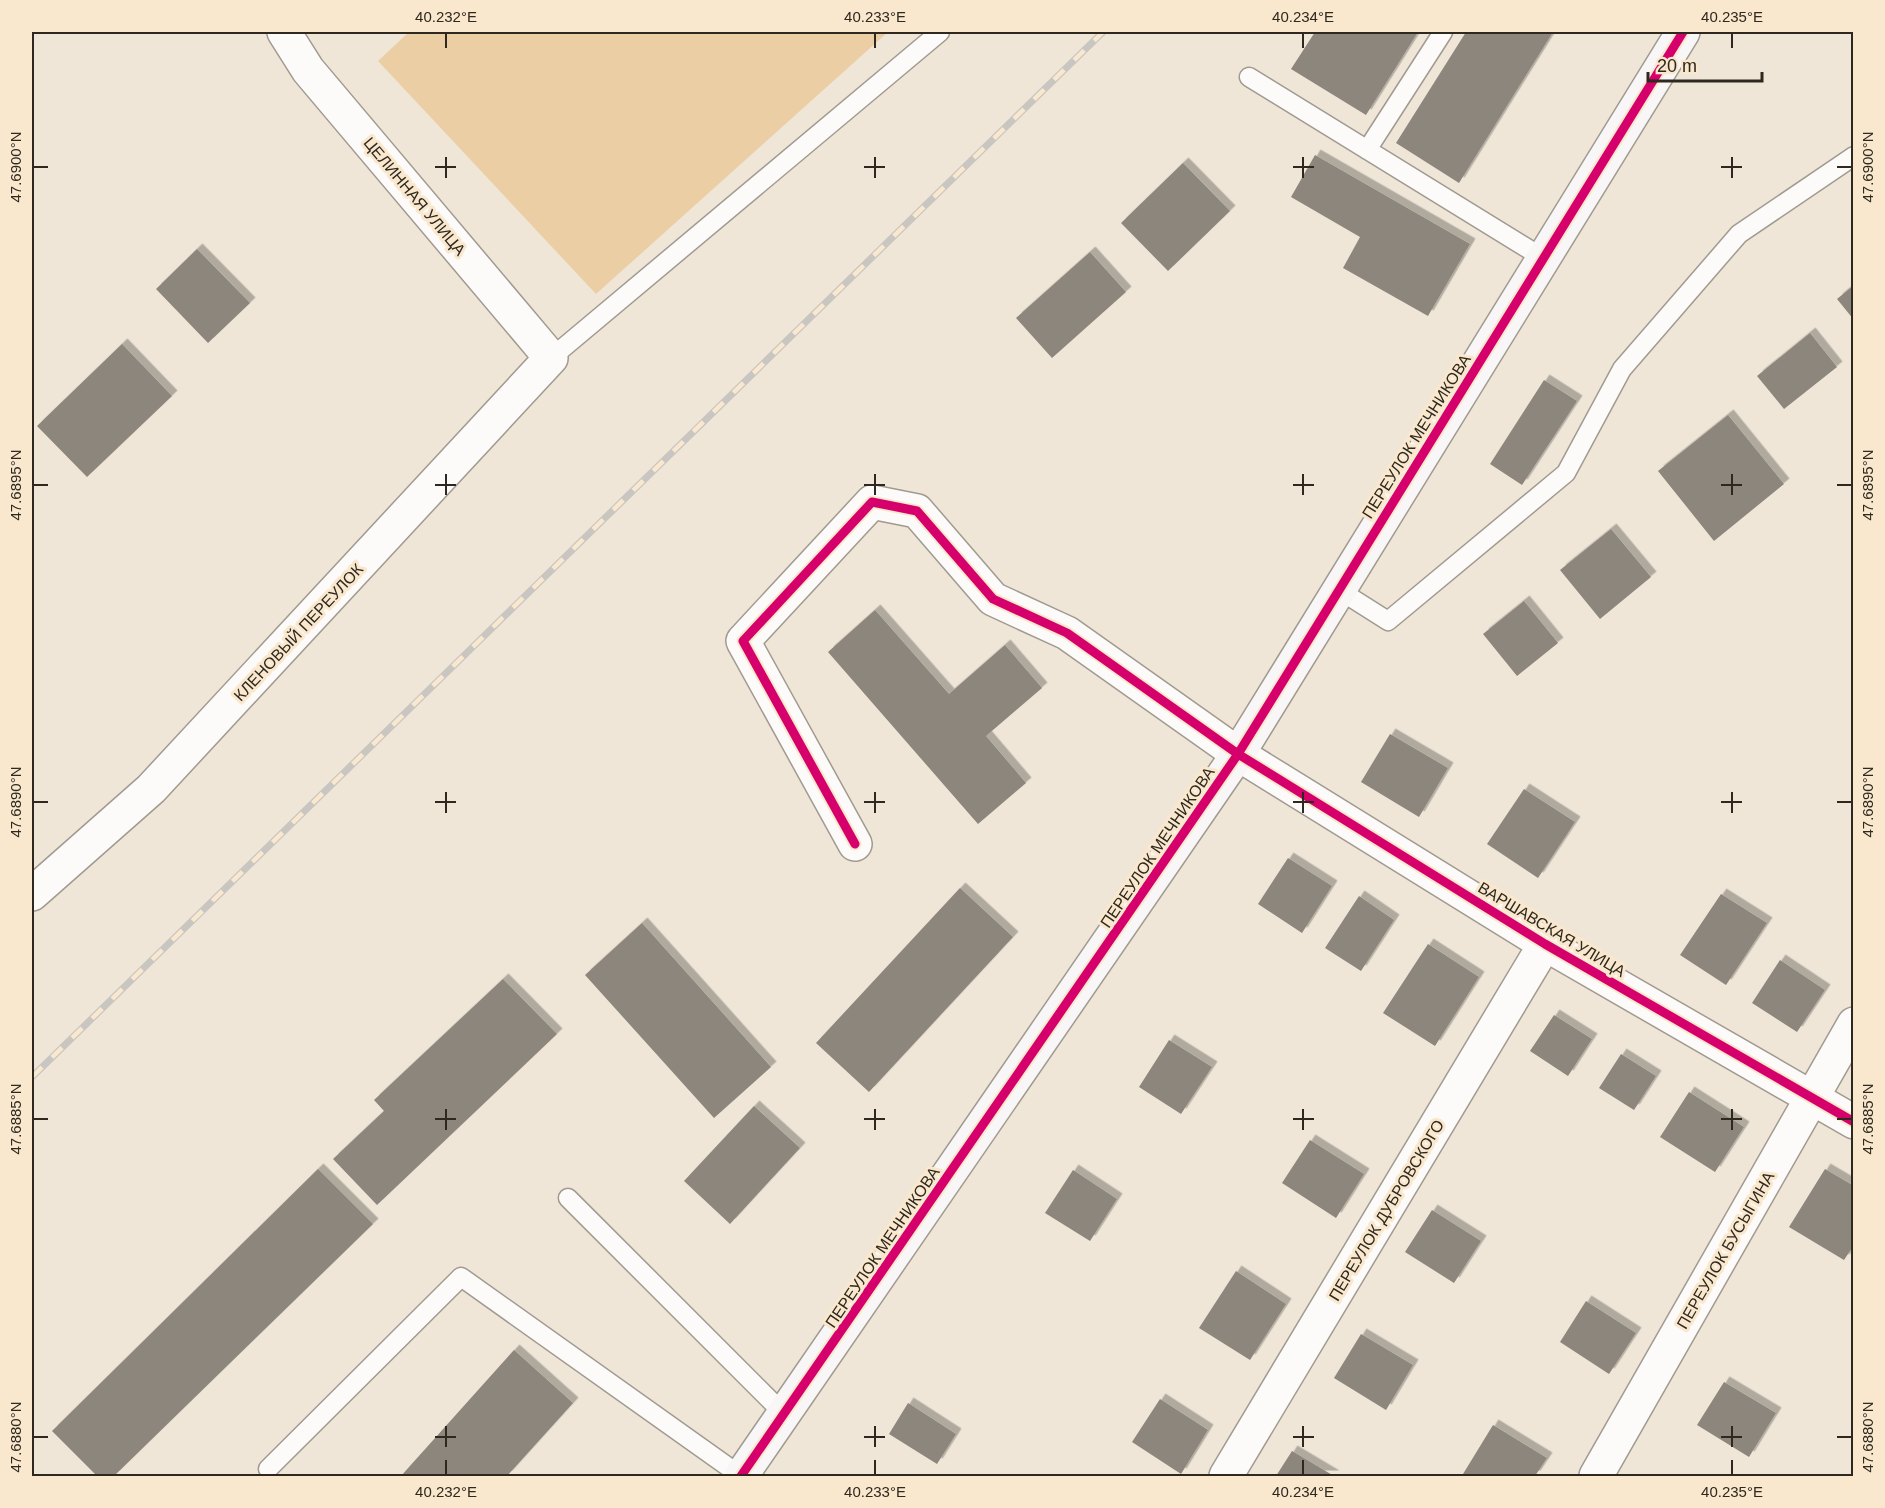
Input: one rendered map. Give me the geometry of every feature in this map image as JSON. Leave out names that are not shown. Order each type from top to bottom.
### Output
[{"type":"street","name":"ЦЕЛИННАЯ УЛИЦА","points":[[284,32],[308,70],[551,358]]},
{"type":"street","name":"ПЕРЕУЛОК МЕЧНИКОВА","points":[[741,1476],[1238,754],[1683,32]]},
{"type":"street","name":"КЛЕНОВЫЙ ПЕРЕУЛОК","points":[[32,894],[151,789],[551,358]]},
{"type":"street","name":"ВАРШАВСКАЯ УЛИЦА","points":[[855,844],[742,641],[872,502],[917,511],[993,599],[1067,633],[1238,754],[1545,944],[1854,1122]]},
{"type":"street","name":"ПЕРЕУЛОК ДУБРОВСКОГО","points":[[1226,1476],[1545,944]]},
{"type":"street","name":"ПЕРЕУЛОК БУСЫГИНА","points":[[1596,1476],[1854,1024]]},
{"type":"lane","points":[[551,358],[940,32]]},
{"type":"lane","points":[[1367,150],[1443,32]]},
{"type":"lane","points":[[1249,76],[1543,258]]},
{"type":"lane","points":[[1339,590],[1388,621],[1566,473],[1622,369],[1739,234],[1854,156]]},
{"type":"lane","points":[[568,1198],[784,1415]]},
{"type":"lane","points":[[268,1469],[461,1277],[741,1476]]},
{"type":"shaded area","points":[[409,32],[888,32],[596,294],[378,61]]},
{"type":"building","points":[[1315,32],[1418,32],[1366,115],[1291,69]]},
{"type":"building","points":[[1466,32],[1553,32],[1459,183],[1396,143]]},
{"type":"building","points":[[1315,155],[1470,244],[1428,316],[1343,268],[1360,237],[1291,197]]},
{"type":"building","points":[[1183,163],[1230,211],[1168,271],[1121,223]]},
{"type":"building","points":[[197,249],[250,303],[208,343],[156,289]]},
{"type":"building","points":[[1090,252],[1126,292],[1052,358],[1016,318]]},
{"type":"building","points":[[1854,285],[1854,320],[1837,299]]},
{"type":"building","points":[[1810,333],[1837,367],[1784,409],[1757,376]]},
{"type":"building","points":[[122,344],[172,396],[87,477],[37,426]]},
{"type":"building","points":[[1544,380],[1577,401],[1522,485],[1490,464]]},
{"type":"building","points":[[1728,415],[1784,484],[1714,541],[1658,471]]},
{"type":"building","points":[[1611,529],[1651,577],[1600,619],[1560,570]]},
{"type":"building","points":[[1524,601],[1558,643],[1517,676],[1483,634]]},
{"type":"building","points":[[875,610],[949,694],[1005,645],[1042,688],[986,736],[1026,783],[978,824],[828,652]]},
{"type":"building","points":[[1390,734],[1448,768],[1419,817],[1361,782]]},
{"type":"building","points":[[1524,789],[1575,822],[1538,878],[1487,844]]},
{"type":"building","points":[[1288,858],[1332,886],[1302,933],[1258,904]]},
{"type":"building","points":[[960,888],[1013,937],[869,1092],[816,1043]]},
{"type":"building","points":[[1721,894],[1767,923],[1726,985],[1680,955]]},
{"type":"building","points":[[1359,896],[1394,920],[1361,971],[1325,948]]},
{"type":"building","points":[[642,923],[771,1067],[714,1118],[585,975]]},
{"type":"building","points":[[1428,944],[1479,977],[1435,1046],[1383,1013]]},
{"type":"building","points":[[1780,960],[1825,990],[1797,1032],[1752,1003]]},
{"type":"building","points":[[503,979],[557,1034],[377,1205],[333,1159],[384,1111],[374,1100]]},
{"type":"building","points":[[1554,1015],[1592,1039],[1568,1076],[1530,1051]]},
{"type":"building","points":[[1169,1040],[1212,1067],[1181,1114],[1139,1087]]},
{"type":"building","points":[[1621,1054],[1656,1076],[1634,1110],[1599,1088]]},
{"type":"building","points":[[1689,1092],[1744,1127],[1715,1172],[1660,1137]]},
{"type":"building","points":[[754,1106],[800,1148],[730,1224],[684,1181]]},
{"type":"building","points":[[1310,1140],[1364,1174],[1336,1218],[1282,1183]]},
{"type":"building","points":[[318,1169],[373,1224],[114,1476],[97,1476],[52,1431]]},
{"type":"building","points":[[1825,1169],[1854,1186],[1854,1245],[1844,1260],[1789,1227]]},
{"type":"building","points":[[1073,1170],[1117,1199],[1090,1241],[1045,1213]]},
{"type":"building","points":[[1432,1210],[1481,1241],[1454,1283],[1405,1252]]},
{"type":"building","points":[[1236,1271],[1286,1304],[1250,1360],[1199,1328]]},
{"type":"building","points":[[1586,1301],[1636,1333],[1609,1374],[1560,1342]]},
{"type":"building","points":[[1361,1334],[1413,1365],[1386,1410],[1334,1378]]},
{"type":"building","points":[[514,1350],[573,1403],[507,1476],[401,1476]]},
{"type":"building","points":[[1724,1382],[1776,1413],[1749,1457],[1697,1425]]},
{"type":"building","points":[[1160,1399],[1208,1430],[1181,1474],[1132,1442]]},
{"type":"building","points":[[908,1403],[956,1434],[937,1464],[889,1434]]},
{"type":"building","points":[[1493,1425],[1547,1458],[1535,1476],[1463,1474]]},
{"type":"building","points":[[1292,1451],[1334,1476],[1276,1476]]},
{"type":"railway","points":[[32,1077],[1103,32]]},
{"type":"cycle path","points":[[741,1476],[1238,754],[1683,32]]},
{"type":"cycle path","points":[[855,844],[743,641],[872,502],[917,511],[993,599],[1067,633],[1238,754],[1545,944],[1854,1122]]}]
